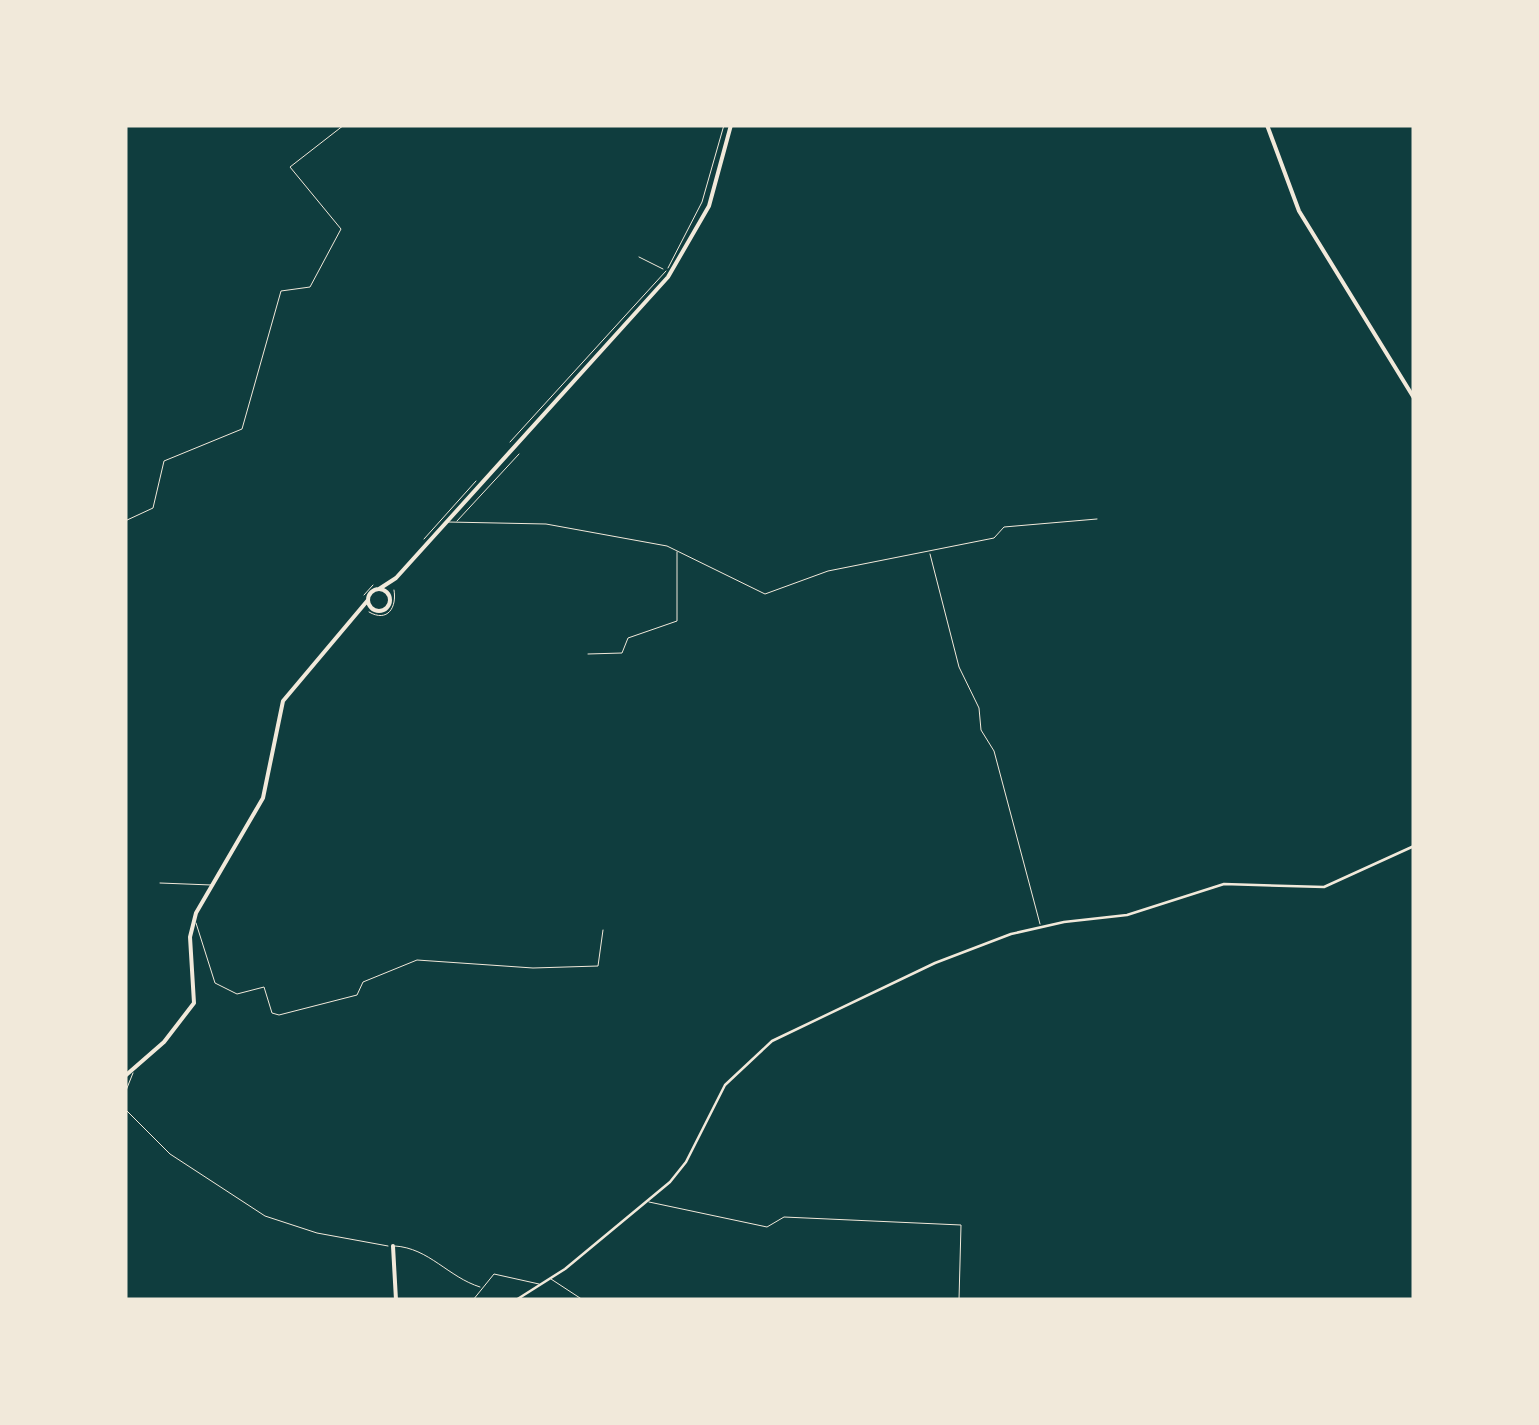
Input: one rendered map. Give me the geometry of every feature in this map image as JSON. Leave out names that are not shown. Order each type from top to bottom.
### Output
[{"type":"main road","points":[[125,1076],[184,1021],[194,1003],[193,921],[263,798],[283,701],[358,616],[365,600],[378,586],[396,578],[557,395],[668,277],[701,224],[721,172],[731,125]]},
{"type":"main road","points":[[1268,125],[1299,211],[1414,398]]},
{"type":"main road","points":[[358,616],[385,610],[396,578]]},
{"type":"main road","points":[[378,586],[392,594]]},
{"type":"main road","points":[[365,600],[371,612]]},
{"type":"main road","points":[[393,1246],[396,1300]]},
{"type":"street","points":[[125,521],[153,508],[164,461],[240,431],[282,290],[310,286],[341,229],[290,167],[344,125]]},
{"type":"street","points":[[510,442],[557,395],[666,270],[702,202],[724,125]]},
{"type":"street","points":[[639,257],[666,270]]},
{"type":"street","points":[[455,524],[520,454]]},
{"type":"street","points":[[424,539],[458,507],[476,481]]},
{"type":"street","points":[[448,522],[546,524],[672,548],[765,594],[798,586],[828,570],[994,538],[1001,528],[1097,519]]},
{"type":"street","points":[[588,654],[622,652],[628,638],[677,621],[677,550]]},
{"type":"street","points":[[930,551],[956,658],[979,708],[981,730],[994,752],[1040,926]]},
{"type":"street","points":[[516,1300],[551,1279],[649,1202],[686,1162],[725,1084],[739,1067],[772,1041],[935,963],[1040,926],[1127,915],[1224,884],[1324,887],[1414,846]]},
{"type":"street","points":[[160,883],[211,885]]},
{"type":"street","points":[[193,921],[206,946],[215,983],[237,994],[264,987],[275,1015],[357,996],[363,982],[417,960],[533,968],[598,966],[602,930]]},
{"type":"street","points":[[125,1093],[132,1070]]},
{"type":"street","points":[[125,1109],[170,1154],[264,1216],[317,1233],[429,1255],[457,1280],[480,1287]]},
{"type":"street","points":[[649,1202],[767,1227],[784,1217],[962,1225],[958,1300]]},
{"type":"street","points":[[474,1300],[480,1287],[498,1274],[542,1285]]},
{"type":"street","points":[[551,1279],[583,1300]]},
{"type":"path","points":[[365,600],[369,588],[378,586]]},
{"type":"path","points":[[371,612],[388,614],[395,605],[392,594]]}]
